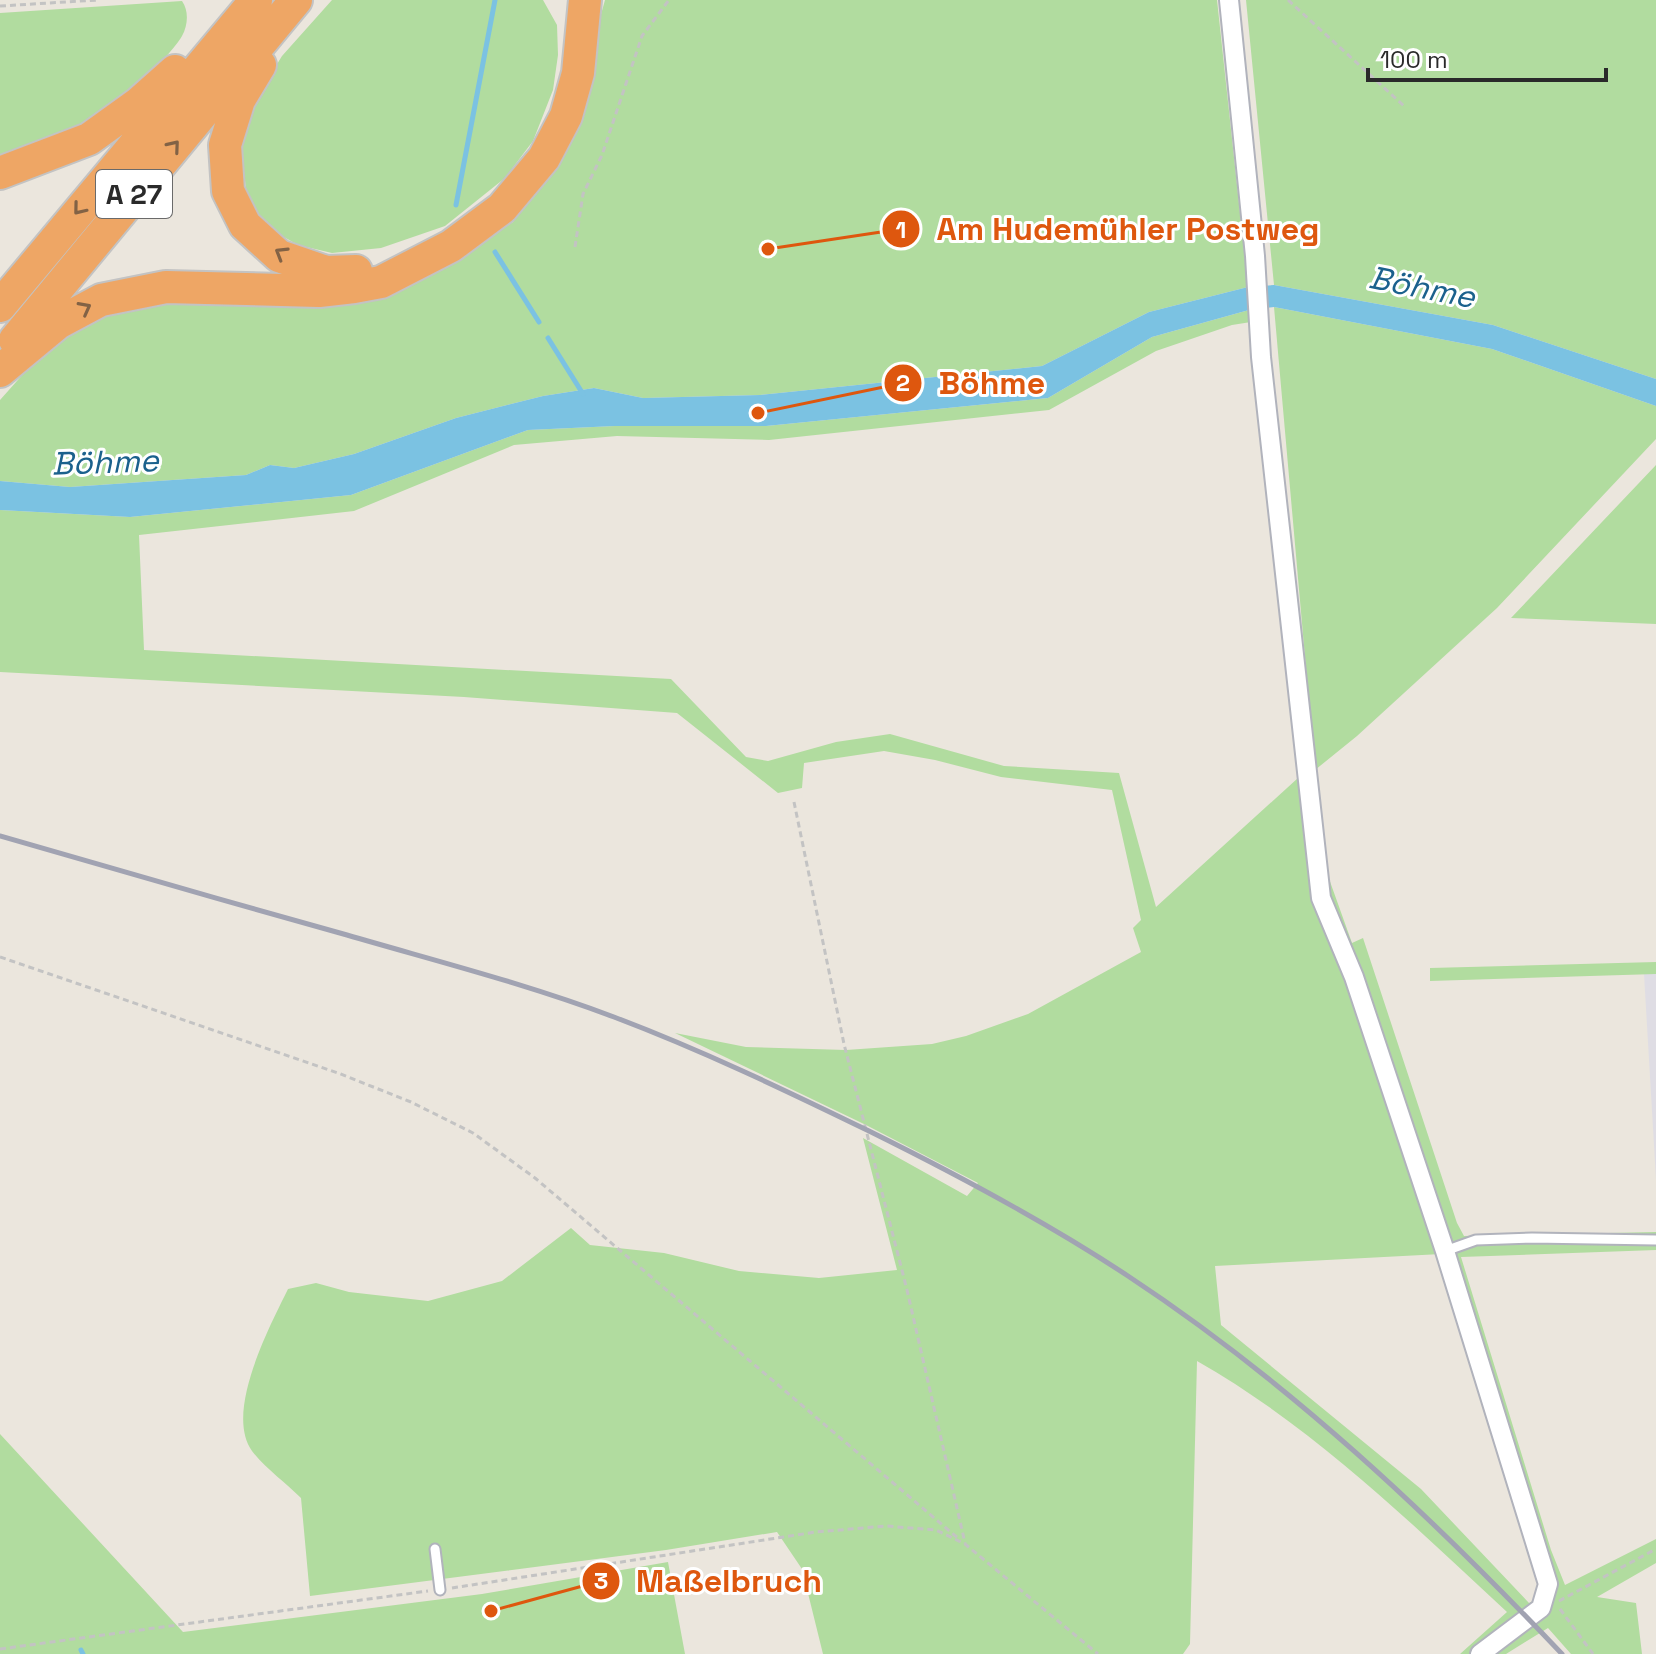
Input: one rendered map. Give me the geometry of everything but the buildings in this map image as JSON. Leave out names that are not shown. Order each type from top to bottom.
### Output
[{"type":"highway","points":[[0,173],[89,139],[139,103],[256,0]]},
{"type":"highway","name":"A 27","points":[[0,306],[256,0]]},
{"type":"highway","name":"A 27","points":[[0,358],[296,0]]},
{"type":"highway","points":[[0,371],[58,323],[101,300],[166,287],[331,289],[381,282],[451,246],[502,208],[544,158],[566,116],[578,73],[579,4]]},
{"type":"highway","points":[[269,31],[262,61],[239,100],[225,145],[228,191],[245,225],[279,256],[326,272],[410,266]]},
{"type":"street","points":[[1229,0],[1255,256],[1258,324],[1321,898],[1354,977],[1445,1251],[1548,1584],[1541,1608],[1480,1654]]},
{"type":"lane","points":[[1445,1251],[1476,1240],[1656,1240]]},
{"type":"lane","points":[[435,1549],[440,1590]]},
{"type":"path","points":[[0,6],[98,0]]},
{"type":"path","points":[[575,247],[583,194],[602,155],[642,36],[669,0]]},
{"type":"path","points":[[1288,0],[1404,106]]},
{"type":"path","points":[[794,802],[844,1044],[907,1290],[965,1544]]},
{"type":"path","points":[[0,957],[338,1073],[411,1102],[473,1133],[535,1178],[1098,1654]]},
{"type":"path","points":[[0,1649],[440,1590],[844,1529],[886,1526],[936,1530],[965,1544]]},
{"type":"path","points":[[1593,1654],[1555,1603],[1656,1549]]},
{"type":"shaded area","points":[[1644,974],[1656,974],[1656,1179]]},
{"type":"green space","points":[[332,0],[543,0],[557,25],[558,55],[553,90],[533,141],[505,178],[445,226],[381,248],[332,253],[298,245],[261,224],[246,189],[241,147],[253,103],[282,56]]},
{"type":"green space","points":[[605,0],[1217,0],[1248,287],[1149,312],[1042,366],[760,395],[643,398],[594,388],[543,396],[456,418],[354,454],[294,468],[270,465],[246,475],[70,487],[0,481],[0,400],[49,345],[88,319],[146,299],[257,306],[394,288],[440,270],[513,222],[569,130]]},
{"type":"green space","points":[[1246,0],[1656,0],[1656,379],[1493,325],[1274,285]]},
{"type":"green space","points":[[182,1],[187,18],[182,36],[166,57],[127,95],[92,121],[0,158],[0,13]]},
{"type":"green space","points":[[1274,307],[1492,349],[1656,406],[1656,439],[1497,608],[1357,736],[1315,770]]},
{"type":"green space","points":[[1249,310],[1251,322],[1232,325],[1156,351],[1049,410],[769,440],[617,436],[514,445],[354,511],[139,535],[144,650],[671,679],[746,757],[768,761],[836,742],[890,734],[1004,766],[1119,773],[1156,907],[1298,778],[1302,813],[1320,804],[1328,876],[1352,943],[1363,938],[1457,1223],[1464,1236],[1656,1232],[1656,1250],[1461,1257],[1551,1550],[1565,1585],[1656,1539],[1656,1563],[1597,1597],[1636,1603],[1642,1654],[1571,1654],[1548,1628],[1506,1654],[1460,1654],[1507,1612],[1397,1510],[1320,1446],[1281,1415],[1197,1361],[1190,1644],[1183,1654],[823,1654],[802,1569],[777,1532],[666,1550],[310,1596],[301,1498],[252,1451],[245,1434],[243,1414],[246,1392],[261,1346],[288,1289],[316,1283],[349,1292],[428,1301],[502,1281],[571,1228],[590,1245],[664,1253],[739,1271],[819,1278],[897,1270],[863,1138],[967,1196],[978,1183],[675,1033],[746,1047],[846,1050],[932,1044],[966,1036],[1028,1014],[1141,952],[1133,928],[1141,920],[1112,790],[1001,777],[884,751],[804,763],[802,788],[778,793],[677,713],[464,697],[0,672],[0,510],[130,517],[351,495],[528,430],[615,426],[766,426],[1048,398],[1152,337]],"holes":[[[1441,1254],[1540,1587],[1539,1598],[1529,1603],[1421,1489],[1221,1325],[1215,1266]]]},
{"type":"green space","points":[[1656,465],[1656,624],[1511,618]]},
{"type":"green space","points":[[1656,962],[1656,974],[1430,981],[1430,968]]},
{"type":"green space","points":[[0,1434],[183,1632],[482,1594],[668,1562],[685,1654],[0,1654]]},
{"type":"water","points":[[1274,285],[1493,325],[1656,379],[1656,406],[1492,349],[1274,307],[1249,310],[1152,337],[1048,398],[766,426],[615,426],[528,430],[351,495],[130,517],[0,510],[0,481],[70,487],[246,475],[270,465],[294,468],[354,454],[456,418],[543,396],[594,388],[643,398],[760,395],[1042,366],[1149,312],[1248,287]]},
{"type":"waterway","points":[[456,205],[495,0]]},
{"type":"waterway","points":[[495,252],[539,322]]},
{"type":"waterway","points":[[548,338],[583,394]]},
{"type":"waterway","points":[[81,1650],[83,1654]]},
{"type":"railway","points":[[0,836],[481,973],[581,1005],[743,1071],[935,1164],[1097,1256],[1245,1360],[1409,1501],[1562,1654]]},
{"type":"place","name":"Am Hudemühler Postweg","points":[[768,249]]},
{"type":"place","name":"Böhme","points":[[758,413]]},
{"type":"place","name":"Maßelbruch","points":[[491,1611]]}]
